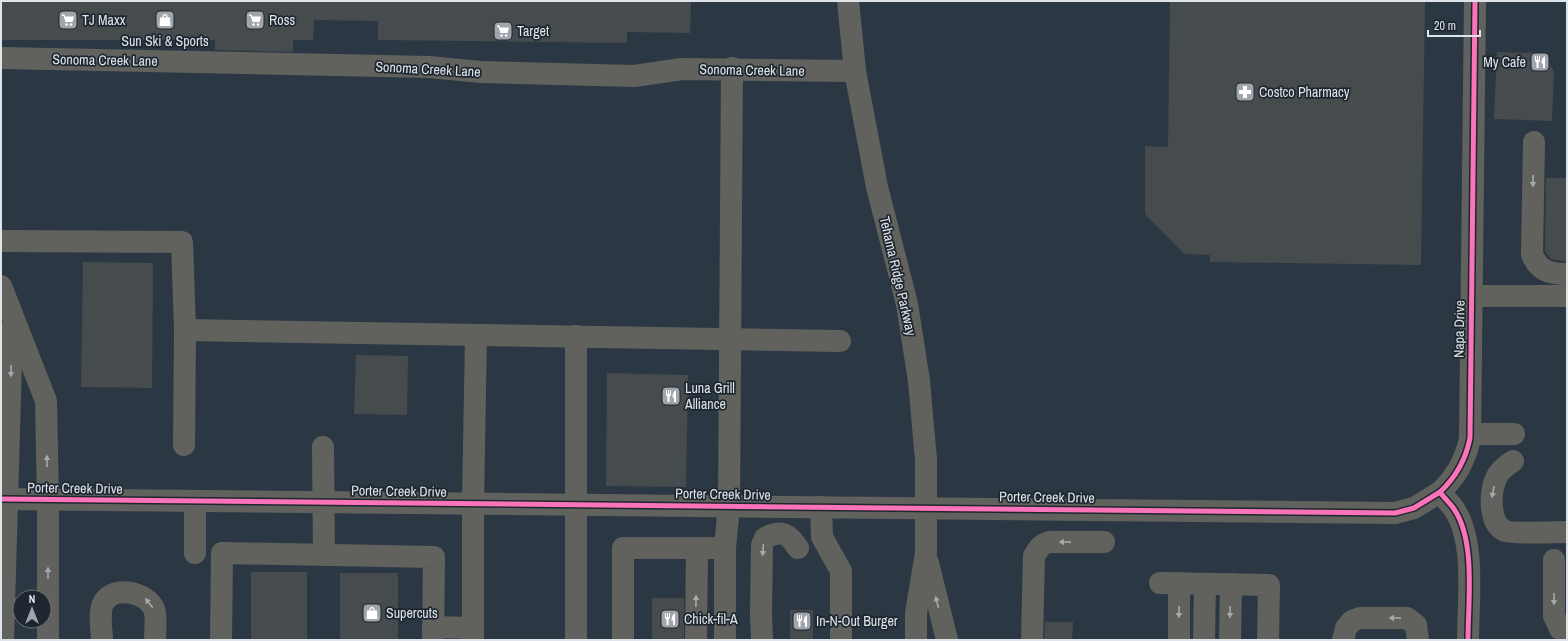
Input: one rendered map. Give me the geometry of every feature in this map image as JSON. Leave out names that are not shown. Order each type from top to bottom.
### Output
[{"type":"street","name":"Tehama Ridge Parkway","points":[[848,1],[856,71],[877,187],[907,304],[919,381],[926,460],[926,553],[916,613],[916,640]]},
{"type":"street","name":"Napa Drive","points":[[1440,492],[1450,482],[1468,452],[1470,434],[1475,1]]},
{"type":"street","name":"Sonoma Creek Lane","points":[[1,58],[415,67],[481,72],[634,76],[682,69],[732,68],[856,71]]},
{"type":"street","points":[[724,640],[725,548],[730,506],[732,68]]},
{"type":"street","points":[[1534,142],[1532,254],[1535,262],[1542,270],[1557,274],[1567,274]]},
{"type":"street","points":[[1,241],[182,242],[184,445]]},
{"type":"street","points":[[1,286],[12,318],[46,401],[48,500]]},
{"type":"street","points":[[1472,296],[1567,296]]},
{"type":"street","points":[[4,499],[12,318]]},
{"type":"street","points":[[184,330],[840,341]]},
{"type":"street","points":[[221,640],[222,553],[434,557],[433,633],[473,634],[473,504],[476,335]]},
{"type":"street","points":[[576,336],[576,640]]},
{"type":"street","points":[[1470,434],[1514,434]]},
{"type":"street","points":[[323,447],[322,502],[324,555]]},
{"type":"street","points":[[1513,461],[1501,470],[1495,480],[1492,498],[1493,512],[1497,524],[1506,531],[1567,532]]},
{"type":"street","points":[[1440,492],[1454,510],[1463,530],[1469,549],[1468,640]]},
{"type":"street","name":"Porter Creek Drive","points":[[2,640],[4,499],[1395,513],[1414,508],[1440,492]]},
{"type":"street","name":"Porter Creek Drive","points":[[48,500],[48,640]]},
{"type":"street","points":[[195,501],[195,553]]},
{"type":"street","points":[[821,507],[822,537],[841,571],[841,640]]},
{"type":"street","points":[[762,638],[762,545],[765,538],[774,533],[784,534],[790,538],[798,548]]},
{"type":"street","points":[[1032,640],[1034,556],[1038,548],[1044,543],[1050,542],[1104,542]]},
{"type":"street","points":[[623,640],[623,548],[725,548]]},
{"type":"street","points":[[696,640],[697,548]]},
{"type":"street","name":"Tehama Ridge Parkway","points":[[926,553],[947,640]]},
{"type":"street","points":[[1554,560],[1554,616],[1560,629],[1567,630]]},
{"type":"street","points":[[1178,640],[1170,583],[1262,585]]},
{"type":"street","points":[[1204,640],[1205,584]]},
{"type":"street","points":[[1230,640],[1231,584]]},
{"type":"street","points":[[1255,640],[1262,585]]},
{"type":"street","points":[[1262,585],[1268,640]]},
{"type":"street","points":[[102,640],[102,611],[104,602],[112,595],[125,593],[143,595],[150,602],[154,610],[154,640]]},
{"type":"street","points":[[1343,640],[1346,628],[1352,621],[1360,618],[1407,618],[1416,625],[1418,640]]},
{"type":"shaded area","points":[[1,1],[1567,1],[1567,640],[1,640]]},
{"type":"building","points":[[1,1],[691,1],[690,33],[627,32],[627,43],[378,40],[378,21],[314,20],[313,40],[293,40],[293,52],[215,50],[215,40],[1,40]]},
{"type":"building","points":[[1170,1],[1425,1],[1421,265],[1210,262],[1210,255],[1184,254],[1145,214],[1145,146],[1168,147]]},
{"type":"building","points":[[1497,52],[1543,53],[1554,71],[1552,121],[1494,119]]},
{"type":"building","points":[[1546,178],[1567,178],[1567,262],[1551,259],[1545,251]]},
{"type":"building","points":[[83,262],[153,263],[152,388],[81,387]]},
{"type":"building","points":[[356,355],[408,356],[407,415],[354,414]]},
{"type":"building","points":[[607,373],[688,375],[686,487],[606,486]]},
{"type":"building","points":[[251,572],[307,572],[307,640],[251,640]]},
{"type":"building","points":[[340,573],[398,573],[398,640],[340,640]]},
{"type":"building","name":"Chick-fil-A","points":[[652,598],[684,598],[684,640],[652,640]]},
{"type":"building","name":"In-N-Out Burger","points":[[790,610],[813,610],[813,640],[790,640]]},
{"type":"building","points":[[1045,622],[1073,622],[1072,640],[1044,640]]},
{"type":"cycle path","points":[[1468,640],[1469,572],[1465,538],[1461,522],[1454,509],[1440,492],[1450,481],[1463,461],[1470,438],[1475,1]]},
{"type":"cycle path","points":[[1,499],[1395,513],[1414,508],[1440,492]]},
{"type":"place","name":"TJ Maxx","points":[[68,20]]},
{"type":"place","name":"Sun Ski & Sports","points":[[165,20]]},
{"type":"place","name":"Ross","points":[[255,20]]},
{"type":"place","name":"Target","points":[[503,31]]},
{"type":"place","name":"My Cafe","points":[[1540,62]]},
{"type":"place","name":"Costco Pharmacy","points":[[1245,92]]},
{"type":"place","name":"Luna Grill Alliance","points":[[671,396]]},
{"type":"place","name":"Supercuts","points":[[372,613]]},
{"type":"place","name":"Chick-fil-A","points":[[670,619]]},
{"type":"place","name":"In-N-Out Burger","points":[[802,621]]}]
